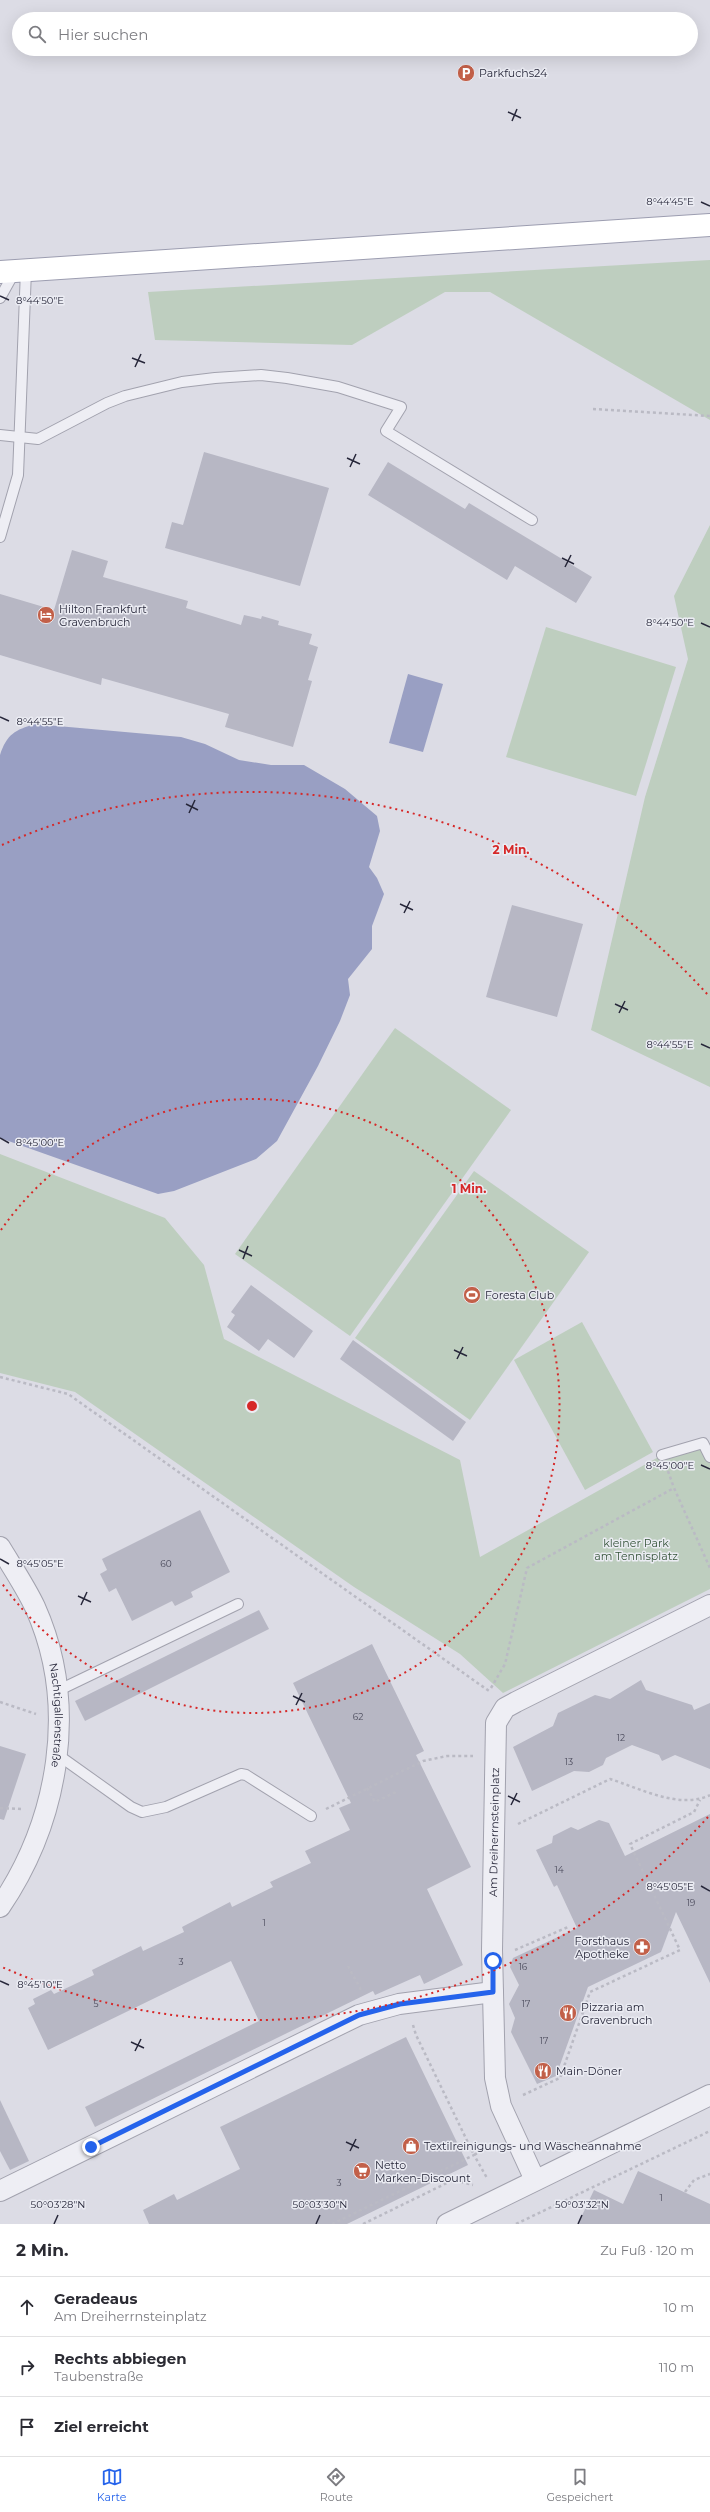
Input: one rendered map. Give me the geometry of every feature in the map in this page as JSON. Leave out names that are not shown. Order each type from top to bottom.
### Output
[{"type":"main road","points":[[13,271],[710,225]]},
{"type":"street","name":"Nachtigallenstraße","points":[[0,1547],[35,1608],[48,1646],[56,1692],[58,1721],[58,1755],[55,1776],[44,1816],[20,1874],[0,1907]]},
{"type":"street","name":"Am Dreiherrnsteinplatz","points":[[535,2180],[501,2106],[495,2078],[493,1992],[494,1731],[499,1716],[505,1708],[710,1605]]},
{"type":"street","points":[[0,2191],[359,2015],[400,2004],[493,1992]]},
{"type":"street","points":[[447,2224],[710,2095]]},
{"type":"lane","points":[[0,298],[13,271]]},
{"type":"lane","points":[[0,537],[18,475],[21,439],[13,271]]},
{"type":"lane","points":[[0,435],[21,439],[38,440],[107,403],[182,382],[261,375],[287,378],[338,387],[401,407],[386,431],[532,520]]},
{"type":"lane","points":[[662,1455],[703,1443],[710,1457]]},
{"type":"lane","points":[[56,1692],[238,1604]]},
{"type":"lane","points":[[58,1755],[131,1807],[142,1812],[166,1808],[232,1776],[241,1774],[246,1775],[312,1816]]},
{"type":"path","points":[[593,409],[710,416]]},
{"type":"path","points":[[0,1377],[68,1394],[489,1692]]},
{"type":"path","points":[[489,1699],[489,1692],[505,1664],[527,1568],[674,1488],[710,1568]]},
{"type":"path","points":[[0,1702],[58,1721]]},
{"type":"path","points":[[312,1816],[423,1761],[456,1756]]},
{"type":"path","points":[[494,1836],[610,1779],[674,1799],[700,1800],[710,1795]]},
{"type":"path","points":[[367,1788],[375,1802],[398,1791]]},
{"type":"path","points":[[501,2106],[560,2078],[590,1992],[680,1950],[630,1844],[694,1812],[700,1800]]},
{"type":"path","points":[[493,1961],[568,1926]]},
{"type":"path","points":[[348,1966],[362,1993]]},
{"type":"path","points":[[416,2035],[474,2155],[490,2184]]},
{"type":"path","points":[[516,2224],[710,2131]]},
{"type":"path","points":[[332,2224],[498,2143]]},
{"type":"path","points":[[685,2192],[694,2180],[710,2174]]},
{"type":"path","points":[[363,2224],[453,2180],[476,2186]]},
{"type":"green space","points":[[710,260],[710,420],[490,292],[445,292],[352,345],[155,340],[148,292]]},
{"type":"green space","points":[[710,525],[710,1087],[591,1030],[645,797],[688,659],[674,596]]},
{"type":"green space","points":[[546,627],[676,667],[636,796],[506,757]]},
{"type":"green space","points":[[395,1028],[511,1110],[350,1336],[235,1254]]},
{"type":"green space","name":"kleiner Park am Tennisplatz","points":[[0,1154],[165,1218],[204,1265],[224,1339],[460,1460],[480,1557],[662,1455],[703,1443],[710,1457],[710,1589],[503,1693],[460,1654],[354,1587],[75,1392],[0,1373]]},
{"type":"green space","name":"Foresta Club","points":[[474,1171],[589,1252],[470,1420],[355,1338]]},
{"type":"green space","points":[[582,1322],[653,1452],[585,1490],[514,1360]]},
{"type":"water","points":[[408,674],[443,684],[423,752],[389,743]]},
{"type":"water","points":[[35,724],[181,737],[205,744],[239,760],[271,765],[304,765],[345,789],[377,816],[380,831],[369,867],[377,878],[384,894],[372,926],[372,949],[348,979],[350,995],[340,1021],[318,1066],[277,1141],[256,1159],[174,1191],[158,1194],[0,1138],[0,755],[6,742],[13,734],[22,728]]},
{"type":"building","points":[[204,452],[329,488],[300,586],[165,548],[172,522],[183,525]]},
{"type":"building","points":[[388,462],[465,509],[469,503],[592,577],[576,603],[515,566],[507,580],[368,495]]},
{"type":"building","points":[[72,550],[108,561],[103,577],[188,601],[186,608],[241,625],[244,615],[261,619],[262,616],[279,621],[278,625],[312,634],[309,644],[318,647],[308,680],[312,681],[293,747],[225,727],[229,714],[102,678],[101,685],[0,655],[0,594],[54,610]]},
{"type":"building","points":[[512,905],[583,924],[557,1017],[486,997]]},
{"type":"building","points":[[251,1285],[313,1331],[294,1358],[268,1339],[259,1351],[227,1327],[235,1315],[231,1312]]},
{"type":"building","points":[[353,1340],[466,1422],[453,1441],[340,1359]]},
{"type":"building","points":[[200,1510],[230,1572],[191,1592],[193,1597],[175,1606],[172,1601],[132,1621],[116,1588],[109,1592],[100,1574],[107,1570],[102,1559]]},
{"type":"building","points":[[259,1610],[269,1629],[85,1721],[75,1701]]},
{"type":"building","points":[[372,1644],[424,1751],[416,1755],[471,1867],[427,1889],[463,1965],[424,1984],[420,1975],[375,1995],[373,1991],[95,2127],[85,2107],[259,2021],[231,1961],[48,2050],[28,2008],[35,2004],[33,1999],[51,1990],[54,1994],[94,1975],[92,1970],[141,1946],[143,1951],[184,1932],[182,1927],[230,1902],[232,1907],[273,1887],[270,1882],[311,1863],[305,1851],[350,1830],[339,1808],[351,1803],[293,1683]]},
{"type":"building","points":[[641,1680],[646,1690],[692,1705],[694,1710],[710,1703],[710,1769],[675,1755],[662,1761],[659,1755],[632,1745],[606,1758],[603,1765],[589,1772],[574,1771],[532,1791],[513,1747],[553,1726],[558,1713],[595,1695],[610,1699]]},
{"type":"building","points":[[0,1746],[26,1754],[4,1820],[0,1819]]},
{"type":"building","points":[[710,1814],[710,1983],[676,1912],[661,1952],[588,1987],[556,2076],[537,2084],[511,2032],[515,2018],[509,2004],[519,1985],[510,1967],[513,1958],[577,1928],[557,1885],[554,1887],[536,1850],[552,1843],[553,1836],[571,1827],[578,1830],[599,1820],[609,1823],[625,1856]]},
{"type":"building","points":[[406,2037],[468,2165],[347,2224],[149,2224],[143,2210],[174,2194],[177,2200],[240,2169],[220,2127]]},
{"type":"building","points":[[0,2100],[29,2161],[10,2170],[0,2151]]},
{"type":"building","points":[[638,2171],[710,2204],[710,2224],[578,2224],[594,2190],[623,2204]]},
{"type":"place","name":"Parkfuchs24","points":[[466,73]]},
{"type":"place","name":"Hilton Frankfurt Gravenbruch","points":[[46,615]]},
{"type":"place","name":"Foresta Club","points":[[472,1295]]},
{"type":"place","name":"Forsthaus Apotheke","points":[[642,1947]]},
{"type":"place","name":"Pizzaria am Gravenbruch","points":[[568,2013]]},
{"type":"place","name":"Main-Döner","points":[[543,2071]]},
{"type":"place","name":"Textilreinigungs- und Wäscheannahme","points":[[411,2146]]},
{"type":"place","name":"Netto Marken-Discount","points":[[362,2171]]},
{"type":"route","points":[[91,2147],[359,2015],[400,2004],[493,1992],[493,1961]]}]
